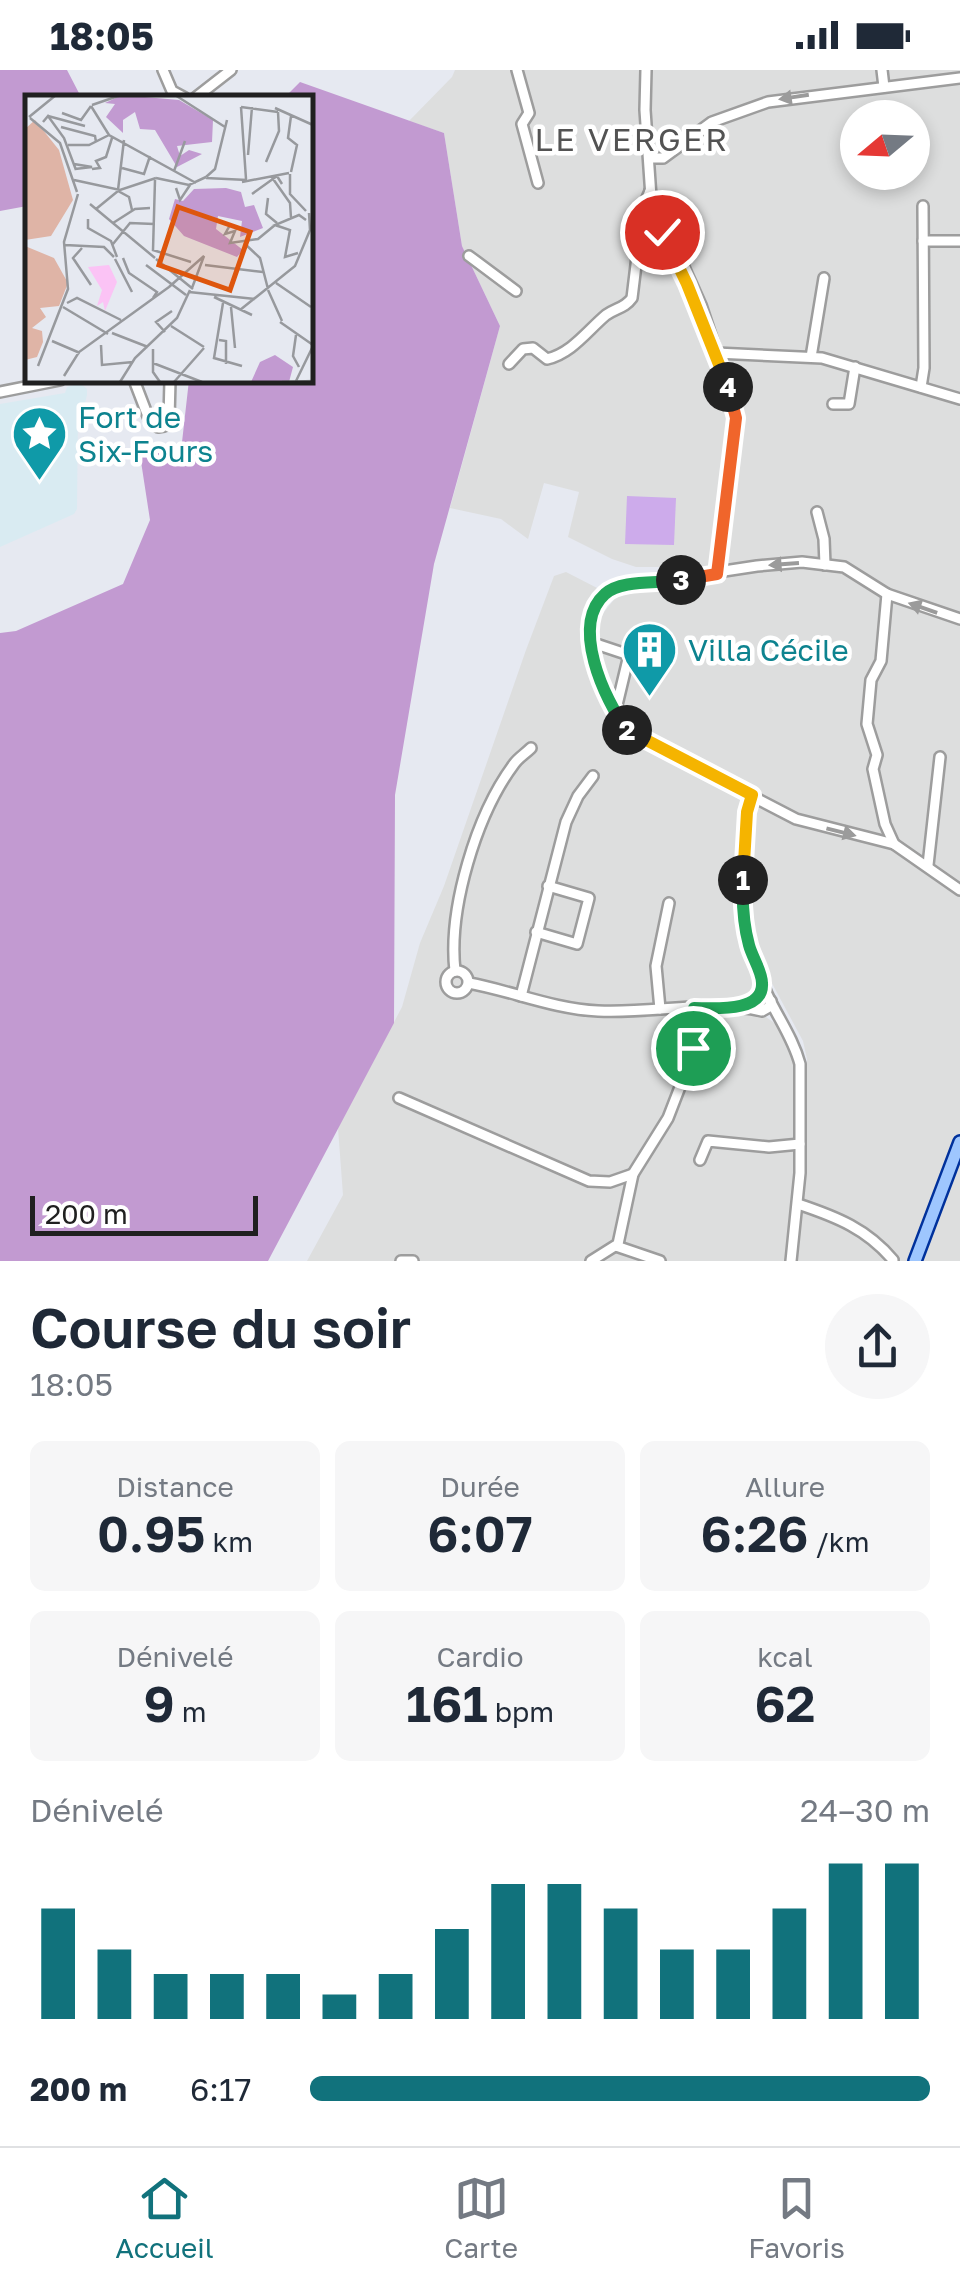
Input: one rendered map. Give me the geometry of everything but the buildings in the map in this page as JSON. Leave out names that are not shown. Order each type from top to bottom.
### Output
[{"type":"main road","points":[[915,1261],[960,1142]]},
{"type":"street","points":[[162,70],[172,91],[179,95]]},
{"type":"street","points":[[199,95],[231,70]]},
{"type":"street","points":[[516,70],[529,112],[522,124],[538,183]]},
{"type":"street","points":[[508,364],[523,349],[533,348],[548,359],[560,356],[611,311],[625,307],[632,298],[640,220],[650,192],[646,70]]},
{"type":"street","points":[[882,70],[884,88]]},
{"type":"street","points":[[650,158],[663,158],[712,122],[793,96],[852,93],[960,78]]},
{"type":"street","points":[[650,192],[690,280],[736,418],[717,574]]},
{"type":"street","points":[[922,387],[923,206]]},
{"type":"street","points":[[923,242],[960,241]]},
{"type":"street","points":[[469,256],[516,291]]},
{"type":"street","points":[[812,356],[824,278]]},
{"type":"street","points":[[716,353],[812,356],[960,399]]},
{"type":"street","points":[[833,404],[848,404],[855,367]]},
{"type":"street","points":[[0,392],[50,382]]},
{"type":"street","points":[[135,382],[149,419],[158,426],[164,426],[169,419],[170,382]]},
{"type":"street","points":[[817,512],[825,565]]},
{"type":"street","points":[[960,619],[887,594],[852,570],[787,562],[619,587],[606,593],[592,612],[587,631],[615,711],[632,734],[796,819],[894,844],[960,890]]},
{"type":"street","points":[[887,594],[881,661],[871,680],[867,724],[876,756],[874,769],[882,810],[894,844]]},
{"type":"street","points":[[590,642],[629,655],[615,711]]},
{"type":"street","points":[[468,983],[462,993],[449,990],[446,979],[454,971],[454,927],[468,863],[480,829],[514,764],[531,748]]},
{"type":"street","points":[[928,865],[940,757]]},
{"type":"street","points":[[521,996],[571,809],[593,776]]},
{"type":"street","points":[[752,795],[747,812],[743,915],[749,947],[763,981],[762,1002]]},
{"type":"street","points":[[536,932],[577,944],[589,898],[548,886]]},
{"type":"street","points":[[660,1009],[656,966],[669,902]]},
{"type":"street","points":[[454,971],[464,973],[468,983]]},
{"type":"street","points":[[468,983],[583,1010],[734,1008],[762,1002]]},
{"type":"street","points":[[762,1002],[784,1022],[800,1064],[798,1204],[791,1261]]},
{"type":"street","points":[[591,1261],[616,1246],[633,1174],[661,1132],[680,1089],[693,1048],[694,1008]]},
{"type":"street","points":[[399,1098],[589,1181],[610,1182],[633,1174]]},
{"type":"street","points":[[700,1160],[708,1141],[769,1147],[800,1144]]},
{"type":"street","points":[[798,1204],[856,1226],[875,1238],[893,1260]]},
{"type":"street","points":[[616,1246],[660,1261]]},
{"type":"street","points":[[401,1261],[413,1261]]},
{"type":"shaded area","points":[[0,70],[67,70],[80,95],[25,95],[25,206],[0,211]]},
{"type":"shaded area","points":[[455,70],[960,70],[960,1261],[796,1261],[806,1166],[807,1059],[803,1041],[754,950],[750,928],[752,814],[756,792],[635,733],[619,713],[588,632],[621,591],[728,575],[727,567],[636,567],[612,559],[568,537],[579,492],[544,483],[528,539],[501,519],[450,508],[500,326],[462,246],[444,133],[409,121]]},
{"type":"shaded area","points":[[300,82],[444,133],[462,246],[500,326],[434,564],[395,795],[394,1023],[268,1261],[0,1261],[0,633],[16,631],[123,584],[150,520],[138,442],[181,451],[189,382],[312,382],[312,95],[287,95]]},
{"type":"shaded area","name":"Fort de Six-Fours","points":[[80,383],[87,389],[87,395],[85,403],[78,406],[77,509],[74,514],[0,547],[0,404],[65,393],[67,387]]},
{"type":"shaded area","points":[[627,496],[676,498],[674,545],[625,544]]},
{"type":"shaded area","points":[[566,572],[601,590],[586,617],[587,652],[598,686],[619,727],[745,799],[738,907],[753,979],[752,1007],[780,1027],[792,1047],[795,1079],[796,1152],[788,1261],[307,1261],[343,1195],[338,1128],[402,1007],[420,943],[444,886],[526,650],[554,576]]},
{"type":"place","name":"Fort de Six-Fours","points":[[39,483]]},
{"type":"place","name":"Villa Cécile","points":[[649,699]]},
{"type":"district","name":"LE VERGER","points":[[632,139]]},
{"type":"route","points":[[662,232],[736,408],[719,566],[717,574],[619,587],[606,593],[592,612],[587,631],[602,680],[627,730],[752,795],[747,812],[742,896],[749,947],[763,981],[760,995],[734,1008],[694,1008],[693,1048]]}]
